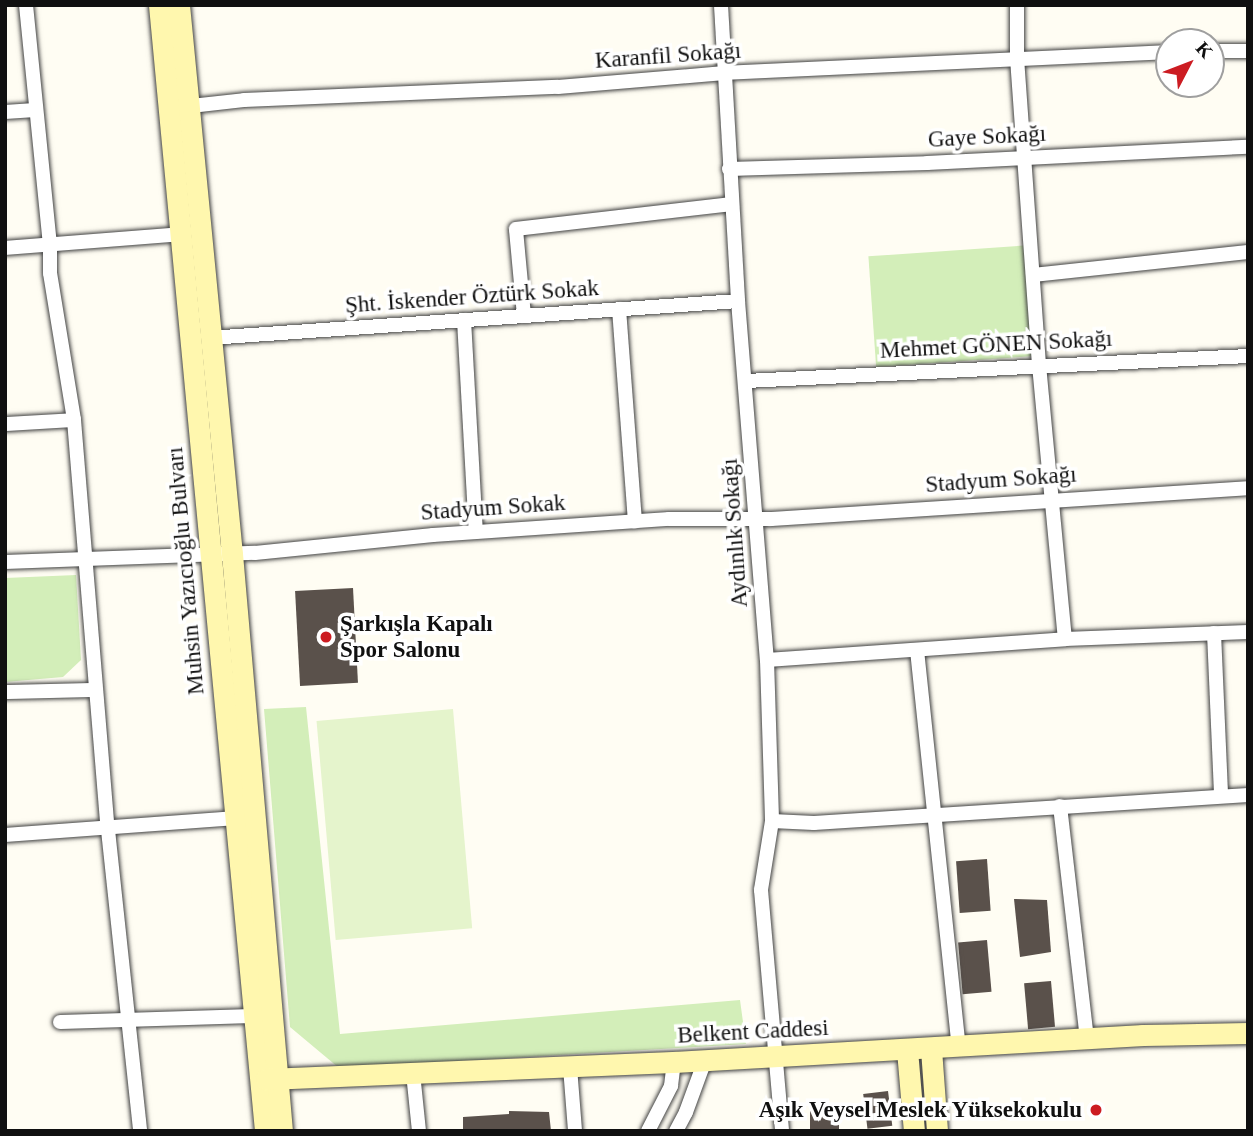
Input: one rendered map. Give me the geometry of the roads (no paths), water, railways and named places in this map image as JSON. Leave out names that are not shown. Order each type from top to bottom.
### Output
[{"type":"main road","name":"Muhsin Yazıcıoğlu Bulvarı","points":[[176,6],[182,234],[253,1016],[282,1131]]},
{"type":"main road","name":"Muhsin Yazıcıoğlu Bulvarı","points":[[180,108],[209,338],[232,554],[269,1079],[265,1131]]},
{"type":"main road","name":"Belkent Caddesi","points":[[269,1079],[570,1067],[1248,1033]]},
{"type":"main road","points":[[931,1049],[937,1131]]},
{"type":"main road","points":[[907,1050],[914,1131]]},
{"type":"street","points":[[26,5],[50,245],[50,273],[74,420],[95,690],[140,1131]]},
{"type":"street","name":"Aydınlık Sokağı","points":[[720,5],[738,301],[767,660],[772,821],[761,890],[782,1131]]},
{"type":"street","points":[[1017,5],[1017,58],[1032,275],[1050,499],[1065,639]]},
{"type":"street","points":[[1225,51],[1248,51]]},
{"type":"street","name":"Karanfil Sokağı","points":[[180,108],[244,100],[558,87],[724,73],[1155,53]]},
{"type":"street","points":[[5,112],[35,110]]},
{"type":"street","name":"Gaye Sokağı","points":[[729,169],[1248,147]]},
{"type":"street","points":[[524,316],[516,229],[732,204]]},
{"type":"street","points":[[5,247],[182,234]]},
{"type":"street","points":[[1032,275],[1248,252]]},
{"type":"street","name":"Şht. İskender Öztürk Sokak","points":[[209,338],[738,301]]},
{"type":"street","points":[[619,309],[635,521]]},
{"type":"street","points":[[464,320],[476,532]]},
{"type":"street","name":"Mehmet GÖNEN Sokağı","points":[[746,382],[1248,356]]},
{"type":"street","points":[[5,424],[74,420]]},
{"type":"street","name":"Stadyum Sokağı","points":[[757,518],[1248,488]]},
{"type":"street","name":"Stadyum Sokak","points":[[5,562],[232,554],[635,521],[757,518]]},
{"type":"street","points":[[767,660],[1065,639],[1248,632]]},
{"type":"street","points":[[1214,633],[1221,795]]},
{"type":"street","points":[[917,650],[959,1047]]},
{"type":"street","points":[[5,692],[95,690]]},
{"type":"street","points":[[772,821],[814,823],[1248,795]]},
{"type":"street","points":[[1060,806],[1087,1039]]},
{"type":"street","points":[[5,835],[108,830],[236,818]]},
{"type":"street","points":[[60,1022],[253,1016]]},
{"type":"street","points":[[676,1131],[705,1060]]},
{"type":"street","points":[[648,1131],[671,1086],[674,1062]]},
{"type":"street","points":[[570,1067],[575,1131]]},
{"type":"street","points":[[413,1073],[419,1131]]},
{"type":"place","name":"Şarkışla Kapalı Spor Salonu","points":[[326,637]]},
{"type":"place","name":"Aşık Veysel Meslek Yüksekokulu","points":[[1096,1110]]}]
